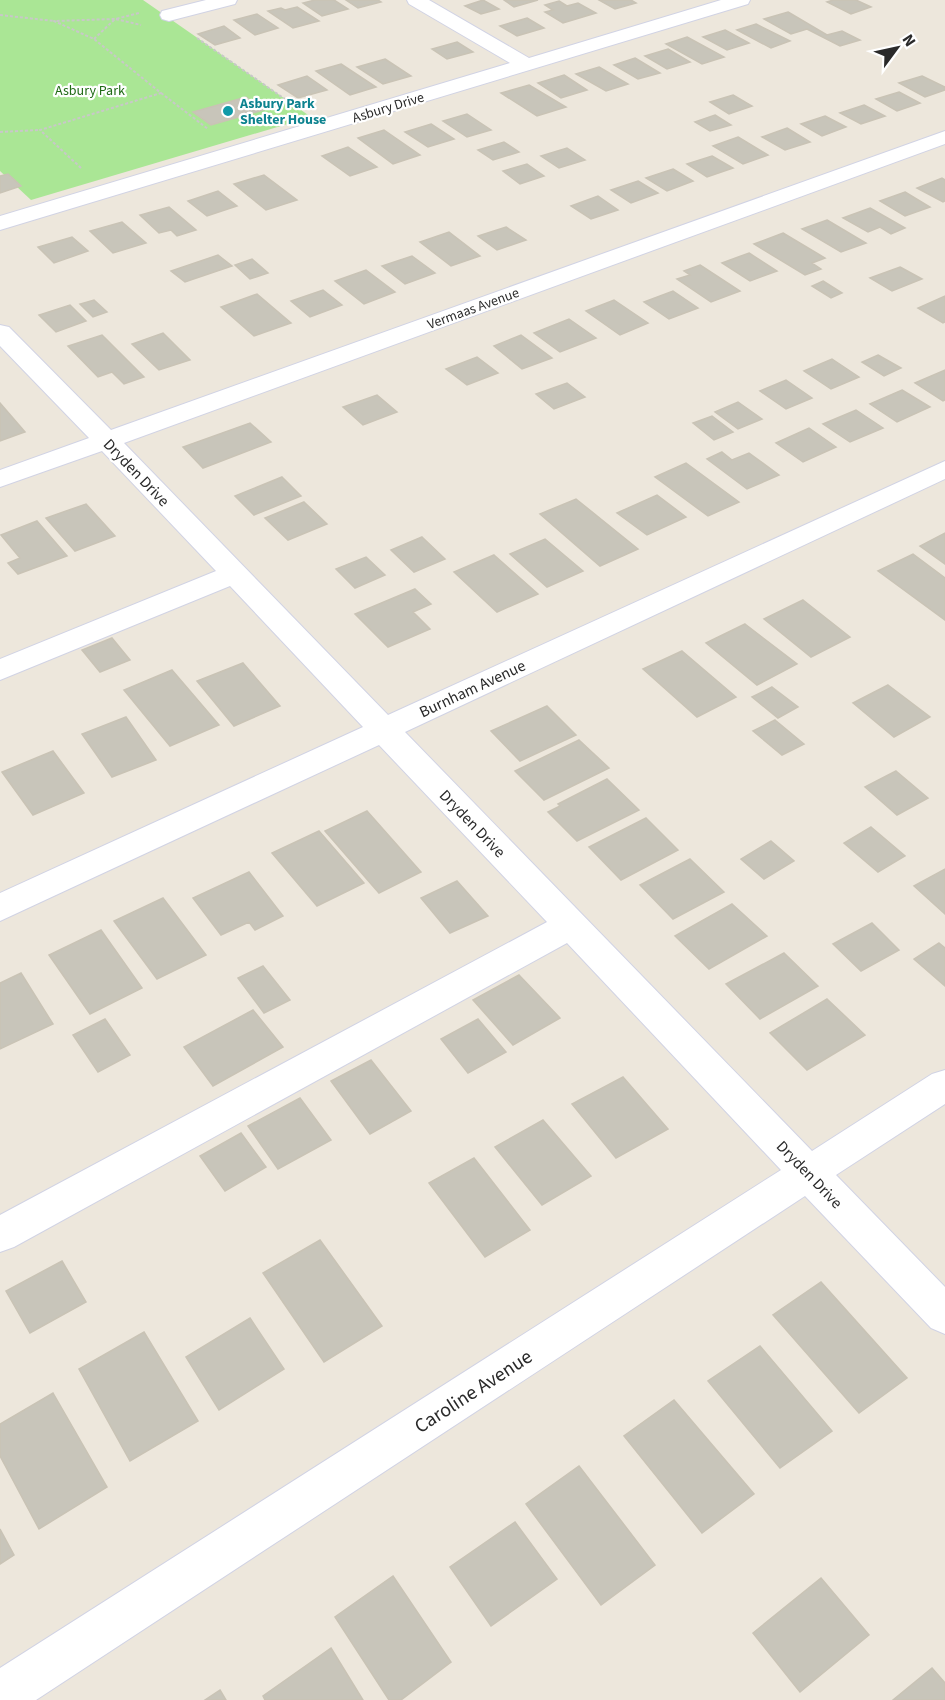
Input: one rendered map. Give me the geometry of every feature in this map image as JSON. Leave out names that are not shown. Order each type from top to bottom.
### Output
[{"type":"street","points":[[169,15],[228,0]]},
{"type":"street","points":[[416,0],[527,65]]},
{"type":"street","name":"Asbury Drive","points":[[0,223],[741,0]]},
{"type":"street","name":"Vermaas Avenue","points":[[0,479],[945,137]]},
{"type":"street","name":"Dryden Drive","points":[[0,332],[945,1315]]},
{"type":"street","name":"Burnham Avenue","points":[[0,908],[945,469]]},
{"type":"street","points":[[0,670],[235,574]]},
{"type":"street","points":[[0,1235],[570,924]]},
{"type":"street","name":"Caroline Avenue","points":[[0,1696],[945,1085]]},
{"type":"path","points":[[0,15],[54,21],[115,19],[145,11]]},
{"type":"path","points":[[115,19],[146,26]]},
{"type":"path","points":[[94,39],[115,19]]},
{"type":"path","points":[[54,21],[94,39],[208,128]]},
{"type":"path","points":[[195,37],[291,104]]},
{"type":"path","points":[[0,132],[40,130],[161,93]]},
{"type":"path","points":[[40,130],[87,174]]},
{"type":"green space","name":"Asbury Park","points":[[0,0],[143,0],[311,117],[31,200],[0,171]]},
{"type":"building","points":[[315,0],[334,0],[348,9],[322,16],[303,3]]},
{"type":"building","points":[[346,0],[378,0],[381,2],[358,8]]},
{"type":"building","points":[[483,0],[499,9],[481,14],[465,6]]},
{"type":"building","points":[[504,0],[538,0],[514,7]]},
{"type":"building","points":[[599,0],[631,0],[636,3],[615,9]]},
{"type":"building","points":[[856,0],[871,7],[851,14],[827,2]]},
{"type":"building","points":[[559,1],[567,6],[578,3],[596,13],[563,23],[545,12],[553,10],[545,5]]},
{"type":"building","points":[[297,7],[319,21],[293,28],[268,11],[281,8],[285,10]]},
{"type":"building","points":[[788,12],[827,35],[842,31],[860,40],[840,46],[807,29],[791,34],[764,19]]},
{"type":"building","points":[[257,14],[278,28],[255,35],[234,20]]},
{"type":"building","points":[[527,18],[544,28],[517,36],[500,26]]},
{"type":"building","points":[[756,24],[790,41],[771,48],[737,30]]},
{"type":"building","points":[[224,26],[240,38],[215,45],[198,34]]},
{"type":"building","points":[[725,30],[749,43],[727,50],[703,37]]},
{"type":"building","points":[[687,37],[724,57],[702,64],[666,44]]},
{"type":"building","points":[[457,42],[473,52],[447,59],[432,49]]},
{"type":"building","points":[[668,49],[690,62],[667,69],[645,56]]},
{"type":"building","points":[[635,58],[660,73],[638,79],[614,65]]},
{"type":"building","points":[[385,59],[411,76],[383,84],[357,67]]},
{"type":"building","points":[[341,64],[376,87],[350,95],[316,71]]},
{"type":"building","points":[[599,67],[628,84],[606,91],[576,74]]},
{"type":"building","points":[[564,75],[587,90],[561,98],[538,83]]},
{"type":"building","points":[[307,76],[327,90],[298,98],[278,85]]},
{"type":"building","points":[[922,76],[945,87],[945,90],[925,97],[899,83]]},
{"type":"building","points":[[529,85],[566,107],[537,116],[501,93]]},
{"type":"building","points":[[899,92],[920,103],[897,111],[876,99]]},
{"type":"building","points":[[733,95],[752,106],[729,114],[710,102]]},
{"type":"building","name":"Asbury Park Shelter House","points":[[246,97],[263,110],[211,125],[193,112]]},
{"type":"building","points":[[864,105],[885,116],[861,124],[840,113]]},
{"type":"building","points":[[467,114],[491,130],[467,137],[443,121]]},
{"type":"building","points":[[715,115],[731,125],[710,131],[695,122]]},
{"type":"building","points":[[825,116],[846,127],[822,136],[801,124]]},
{"type":"building","points":[[431,124],[454,139],[428,147],[405,132]]},
{"type":"building","points":[[787,128],[810,142],[785,150],[762,137]]},
{"type":"building","points":[[384,130],[420,155],[393,164],[358,138]]},
{"type":"building","points":[[738,137],[768,155],[743,164],[713,146]]},
{"type":"building","points":[[504,142],[519,152],[493,160],[478,150]]},
{"type":"building","points":[[348,147],[377,167],[350,176],[322,156]]},
{"type":"building","points":[[567,148],[585,160],[559,168],[541,156]]},
{"type":"building","points":[[712,156],[733,168],[707,177],[687,164]]},
{"type":"building","points":[[527,164],[544,176],[520,184],[503,171]]},
{"type":"building","points":[[673,169],[693,181],[667,191],[646,178]]},
{"type":"building","points":[[8,174],[21,186],[0,193],[0,176]]},
{"type":"building","points":[[264,175],[297,200],[266,210],[234,184]]},
{"type":"building","points":[[942,178],[945,180],[945,201],[943,202],[917,188]]},
{"type":"building","points":[[638,181],[658,193],[631,203],[611,190]]},
{"type":"building","points":[[218,191],[237,206],[207,216],[188,201]]},
{"type":"building","points":[[905,192],[930,207],[905,216],[880,201]]},
{"type":"building","points":[[598,196],[618,210],[591,219],[571,206]]},
{"type":"building","points":[[169,207],[196,230],[177,236],[171,230],[159,233],[140,215]]},
{"type":"building","points":[[870,208],[905,228],[891,234],[880,227],[868,232],[843,218]]},
{"type":"building","points":[[827,220],[866,243],[841,252],[802,229]]},
{"type":"building","points":[[122,222],[146,243],[113,253],[90,231]]},
{"type":"building","points":[[506,227],[526,240],[497,250],[478,236]]},
{"type":"building","points":[[449,232],[480,256],[451,266],[420,242]]},
{"type":"building","points":[[783,233],[825,258],[812,263],[821,269],[805,275],[754,244]]},
{"type":"building","points":[[72,237],[88,251],[54,263],[38,247]]},
{"type":"building","points":[[749,253],[777,271],[750,281],[722,263]]},
{"type":"building","points":[[218,255],[232,266],[185,282],[171,271]]},
{"type":"building","points":[[412,256],[435,273],[405,284],[382,266]]},
{"type":"building","points":[[252,259],[268,273],[250,279],[235,265]]},
{"type":"building","points":[[700,265],[740,291],[711,302],[677,279],[690,275],[684,271]]},
{"type":"building","points":[[900,267],[922,279],[892,291],[870,278]]},
{"type":"building","points":[[366,270],[395,292],[364,304],[335,281]]},
{"type":"building","points":[[823,281],[842,293],[831,298],[812,286]]},
{"type":"building","points":[[323,290],[342,305],[310,317],[291,301]]},
{"type":"building","points":[[673,291],[698,308],[669,319],[644,302]]},
{"type":"building","points":[[257,294],[291,323],[254,336],[221,307]]},
{"type":"building","points":[[945,296],[945,322],[943,323],[918,308]]},
{"type":"building","points":[[94,300],[107,312],[93,317],[80,304]]},
{"type":"building","points":[[614,300],[648,323],[620,335],[586,311]]},
{"type":"building","points":[[70,305],[86,321],[56,332],[39,315]]},
{"type":"building","points":[[569,319],[596,338],[560,352],[534,333]]},
{"type":"building","points":[[163,333],[190,360],[159,370],[132,344]]},
{"type":"building","points":[[102,335],[144,377],[124,384],[112,372],[98,377],[68,346]]},
{"type":"building","points":[[521,335],[552,358],[522,369],[494,346]]},
{"type":"building","points":[[878,355],[901,368],[884,376],[862,362]]},
{"type":"building","points":[[477,357],[498,373],[467,385],[446,369]]},
{"type":"building","points":[[832,359],[859,377],[831,389],[804,371]]},
{"type":"building","points":[[945,370],[945,400],[943,401],[915,383]]},
{"type":"building","points":[[786,380],[812,398],[786,409],[760,391]]},
{"type":"building","points":[[567,383],[585,397],[554,409],[536,394]]},
{"type":"building","points":[[902,390],[930,407],[897,422],[870,404]]},
{"type":"building","points":[[377,395],[397,412],[363,425],[343,407]]},
{"type":"building","points":[[738,402],[762,419],[738,429],[715,412]]},
{"type":"building","points":[[0,403],[25,432],[0,441]]},
{"type":"building","points":[[856,410],[883,428],[850,442],[823,424]]},
{"type":"building","points":[[712,416],[733,432],[714,440],[693,423]]},
{"type":"building","points":[[250,423],[271,442],[203,468],[183,447]]},
{"type":"building","points":[[809,428],[836,447],[803,462],[776,443]]},
{"type":"building","points":[[722,452],[732,460],[749,453],[779,475],[747,489],[707,459]]},
{"type":"building","points":[[686,463],[739,502],[708,516],[655,477]]},
{"type":"building","points":[[282,477],[301,496],[254,515],[235,496]]},
{"type":"building","points":[[657,495],[686,517],[647,535],[617,513]]},
{"type":"building","points":[[576,499],[638,549],[600,566],[540,514]]},
{"type":"building","points":[[304,502],[327,524],[288,540],[265,518]]},
{"type":"building","points":[[86,504],[115,536],[75,551],[46,518]]},
{"type":"building","points":[[37,521],[67,556],[18,574],[8,563],[20,558],[1,535]]},
{"type":"building","points":[[945,533],[945,564],[920,546]]},
{"type":"building","points":[[422,537],[445,559],[414,572],[391,550]]},
{"type":"building","points":[[545,539],[583,571],[547,587],[510,554]]},
{"type":"building","points":[[913,554],[945,578],[945,620],[878,571]]},
{"type":"building","points":[[494,555],[538,594],[497,612],[454,572]]},
{"type":"building","points":[[366,557],[385,575],[355,588],[336,569]]},
{"type":"building","points":[[415,589],[431,604],[413,612],[430,629],[388,647],[355,614]]},
{"type":"building","points":[[803,600],[850,637],[811,657],[764,619]]},
{"type":"building","points":[[745,624],[797,664],[757,685],[706,643]]},
{"type":"building","points":[[112,638],[130,660],[100,672],[82,650]]},
{"type":"building","points":[[682,651],[736,697],[697,717],[643,669]]},
{"type":"building","points":[[243,663],[280,706],[234,726],[197,681]]},
{"type":"building","points":[[172,670],[219,725],[170,746],[124,690]]},
{"type":"building","points":[[888,685],[930,717],[894,737],[853,703]]},
{"type":"building","points":[[772,687],[798,707],[778,718],[752,697]]},
{"type":"building","points":[[547,706],[576,735],[520,761],[491,731]]},
{"type":"building","points":[[126,717],[156,760],[112,777],[82,734]]},
{"type":"building","points":[[775,720],[804,744],[782,755],[753,731]]},
{"type":"building","points":[[579,740],[609,768],[544,800],[515,771]]},
{"type":"building","points":[[53,751],[84,793],[33,815],[2,772]]},
{"type":"building","points":[[896,771],[928,798],[897,815],[865,787]]},
{"type":"building","points":[[607,779],[639,810],[577,841],[548,812],[560,806],[558,804]]},
{"type":"building","points":[[367,811],[421,872],[379,893],[325,831]]},
{"type":"building","points":[[646,818],[678,850],[621,880],[589,847]]},
{"type":"building","points":[[871,827],[905,856],[878,872],[844,843]]},
{"type":"building","points":[[319,831],[364,883],[317,906],[272,853]]},
{"type":"building","points":[[771,841],[794,861],[764,879],[741,859]]},
{"type":"building","points":[[690,859],[724,892],[673,919],[640,885]]},
{"type":"building","points":[[945,869],[945,914],[914,886]]},
{"type":"building","points":[[249,872],[283,916],[255,930],[249,922],[221,935],[193,898]]},
{"type":"building","points":[[457,881],[488,916],[450,933],[421,898]]},
{"type":"building","points":[[163,898],[206,955],[157,979],[114,921]]},
{"type":"building","points":[[732,904],[767,936],[709,969],[675,936]]},
{"type":"building","points":[[872,923],[899,950],[861,971],[833,944]]},
{"type":"building","points":[[101,930],[142,988],[90,1014],[49,955]]},
{"type":"building","points":[[939,943],[945,948],[945,986],[914,959]]},
{"type":"building","points":[[784,953],[818,986],[760,1019],[726,984]]},
{"type":"building","points":[[263,966],[290,1000],[264,1013],[238,978]]},
{"type":"building","points":[[21,973],[53,1024],[0,1049],[0,983]]},
{"type":"building","points":[[519,975],[560,1018],[513,1045],[473,1000]]},
{"type":"building","points":[[827,999],[865,1035],[807,1070],[770,1033]]},
{"type":"building","points":[[253,1010],[283,1047],[213,1086],[184,1047]]},
{"type":"building","points":[[105,1019],[130,1055],[98,1072],[73,1035]]},
{"type":"building","points":[[478,1019],[506,1052],[468,1073],[441,1039]]},
{"type":"building","points":[[371,1060],[411,1111],[370,1134],[331,1081]]},
{"type":"building","points":[[623,1077],[668,1129],[616,1158],[572,1104]]},
{"type":"building","points":[[300,1098],[331,1140],[278,1169],[248,1126]]},
{"type":"building","points":[[543,1120],[591,1176],[542,1205],[495,1147]]},
{"type":"building","points":[[241,1133],[266,1167],[225,1191],[200,1156]]},
{"type":"building","points":[[474,1158],[530,1230],[485,1257],[429,1183]]},
{"type":"building","points":[[320,1240],[382,1326],[324,1362],[263,1273]]},
{"type":"building","points":[[62,1261],[86,1302],[30,1333],[6,1291]]},
{"type":"building","points":[[821,1282],[907,1378],[859,1413],[773,1315]]},
{"type":"building","points":[[250,1318],[284,1369],[219,1410],[186,1357]]},
{"type":"building","points":[[144,1332],[198,1421],[130,1461],[79,1369]]},
{"type":"building","points":[[760,1346],[832,1431],[780,1468],[708,1381]]},
{"type":"building","points":[[53,1393],[107,1487],[39,1529],[0,1456],[0,1424]]},
{"type":"building","points":[[674,1400],[754,1494],[702,1533],[624,1436]]},
{"type":"building","points":[[579,1466],[655,1565],[601,1605],[526,1504]]},
{"type":"building","points":[[515,1522],[557,1579],[491,1626],[450,1567]]},
{"type":"building","points":[[0,1529],[14,1555],[0,1564]]},
{"type":"building","points":[[393,1576],[451,1662],[401,1700],[389,1700],[335,1617]]},
{"type":"building","points":[[821,1578],[869,1635],[800,1692],[753,1633]]},
{"type":"building","points":[[331,1648],[363,1700],[265,1700],[263,1696]]},
{"type":"building","points":[[932,1668],[945,1683],[945,1700],[893,1700]]},
{"type":"building","points":[[220,1690],[226,1700],[205,1700]]},
{"type":"place","name":"Asbury Park Shelter House","points":[[228,111]]}]
